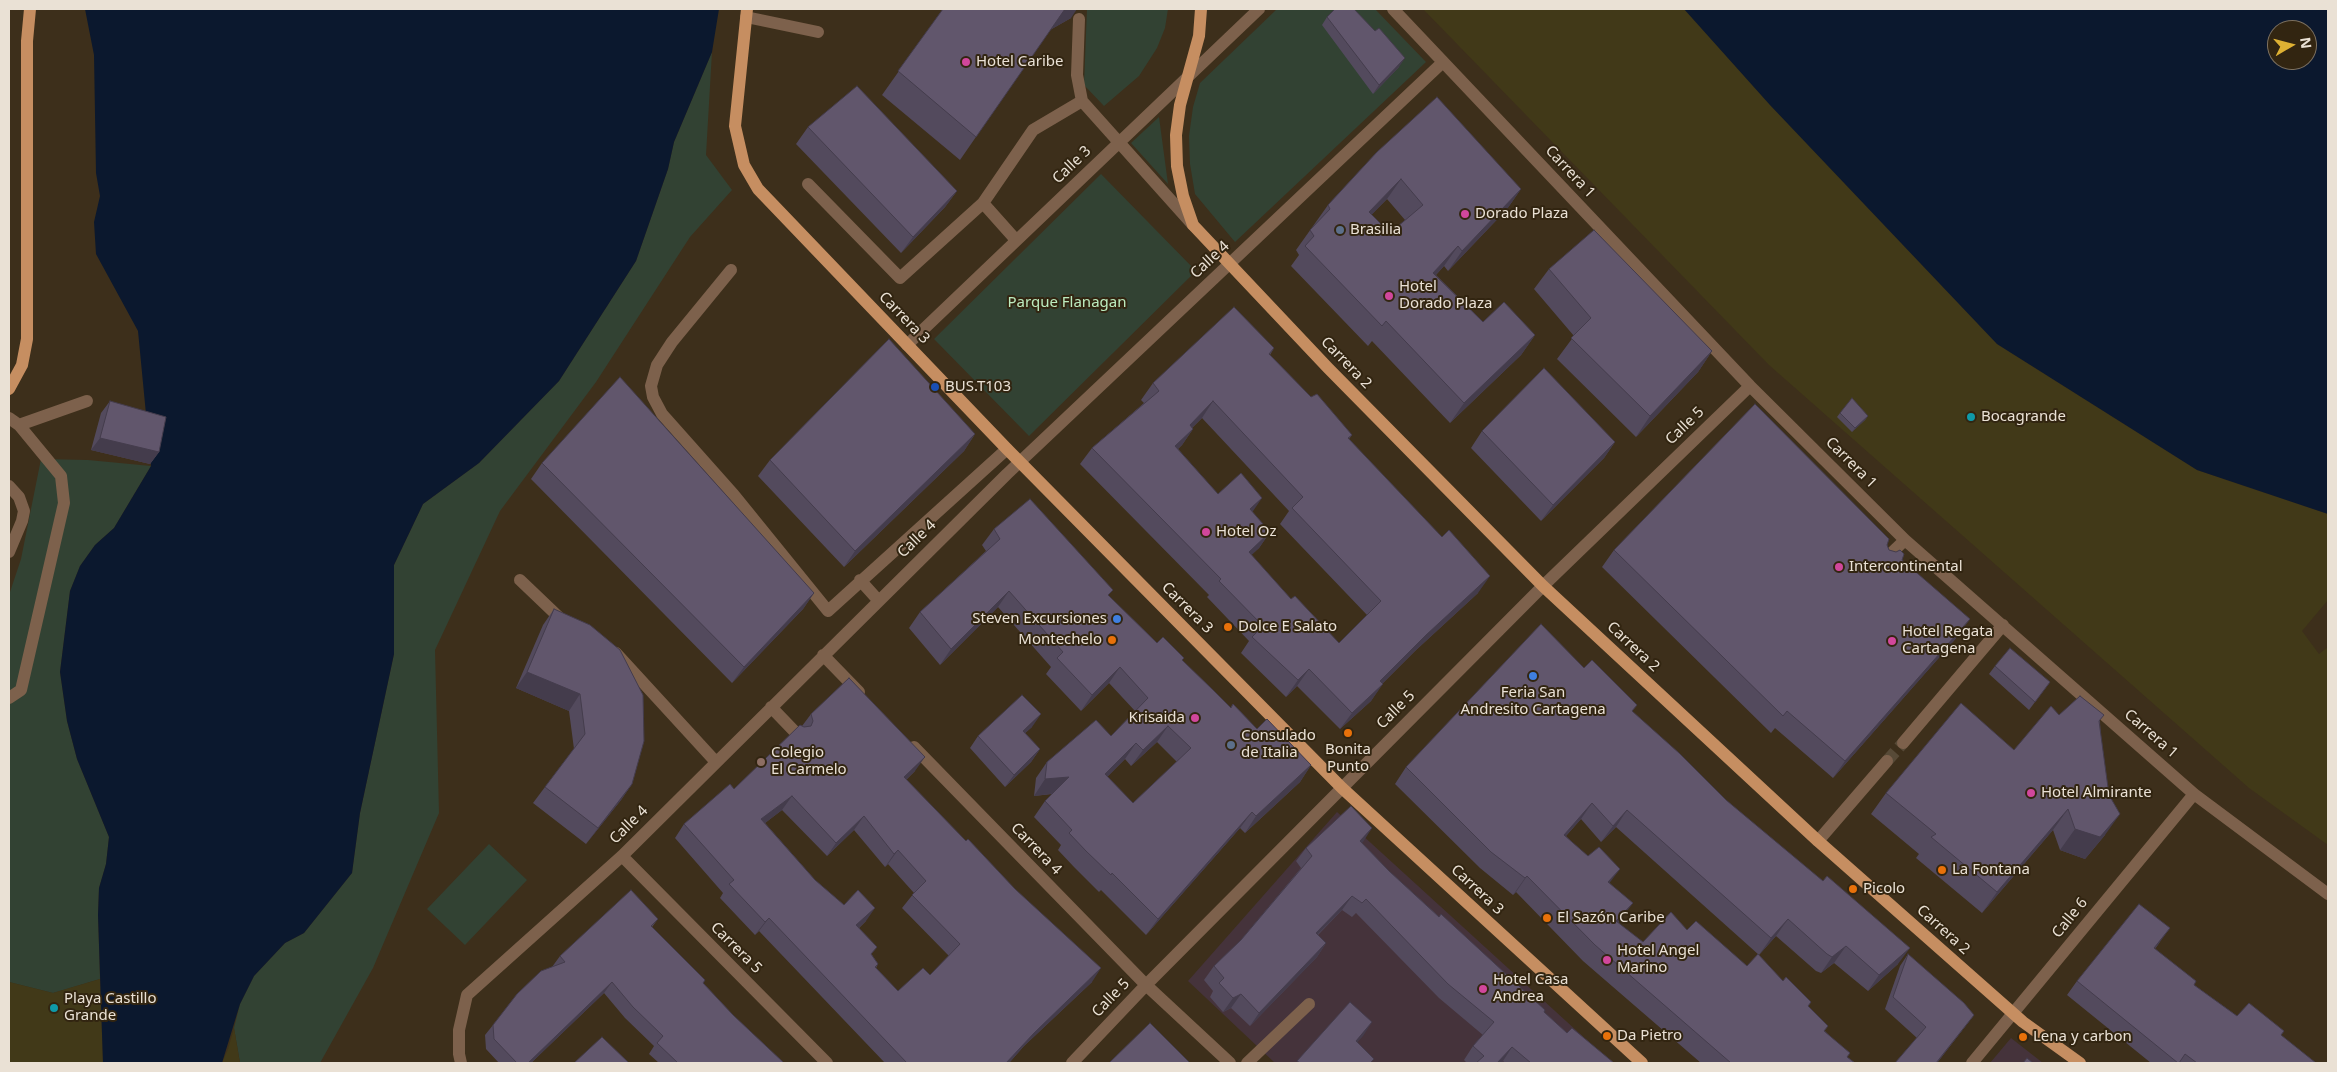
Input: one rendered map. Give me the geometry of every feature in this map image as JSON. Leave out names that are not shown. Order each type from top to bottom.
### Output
[{"type":"main road","points":[[9,389],[22,365],[28,338],[27,40],[30,9]]},
{"type":"main road","name":"Carrera 2","points":[[1201,9],[1199,36],[1180,105],[1176,135],[1177,166],[1183,196],[1193,225],[1228,265],[1543,586],[1818,840],[2013,1013],[2080,1063]]},
{"type":"main road","name":"Carrera 3","points":[[746,13],[735,126],[738,149],[744,165],[758,189],[1007,449],[1342,788],[1642,1063]]},
{"type":"street","name":"Calle 3","points":[[907,345],[1259,9]]},
{"type":"street","name":"Carrera 1","points":[[1394,9],[1750,386],[1904,540],[2194,794],[2328,894]]},
{"type":"street","points":[[746,13],[818,32]]},
{"type":"street","points":[[808,184],[900,278],[983,203],[1033,130],[1082,100],[1077,75],[1079,19]]},
{"type":"street","name":"Calle 4","points":[[461,1063],[459,1030],[467,995],[622,856],[715,761],[1020,462],[1443,62]]},
{"type":"street","name":"Carrera 2","points":[[1082,100],[1193,225]]},
{"type":"street","points":[[983,203],[1016,240]]},
{"type":"street","points":[[730,270],[672,342],[657,366],[651,386],[653,397],[662,414],[734,495],[828,611],[860,580],[1007,449]]},
{"type":"street","name":"Calle 5","points":[[1072,1063],[1146,985],[1543,586],[1750,386]]},
{"type":"street","points":[[9,698],[21,690],[64,503],[61,476],[14,422],[88,401]]},
{"type":"street","points":[[9,486],[19,497],[24,511],[22,521],[9,552]]},
{"type":"street","points":[[1883,561],[1904,540]]},
{"type":"street","points":[[520,580],[569,626],[577,630]]},
{"type":"street","points":[[860,580],[878,600]]},
{"type":"street","points":[[1903,743],[2003,625]]},
{"type":"street","points":[[609,646],[715,761]]},
{"type":"street","points":[[823,655],[871,704]]},
{"type":"street","points":[[771,706],[796,733]]},
{"type":"street","name":"Carrera 4","points":[[906,739],[1146,985],[1230,1063]]},
{"type":"street","points":[[1818,840],[1887,761]]},
{"type":"street","name":"Calle 6","points":[[1972,1063],[2194,794]]},
{"type":"street","name":"Carrera 5","points":[[622,856],[827,1063]]},
{"type":"street","points":[[1246,1063],[1309,1004]]},
{"type":"shaded area","points":[[1337,812],[1612,1063],[1275,1063],[1188,981]]},
{"type":"shaded area","points":[[2011,1038],[2043,1063],[1990,1063]]},
{"type":"green space","points":[[1087,9],[1168,9],[1165,28],[1157,48],[1139,76],[1104,106],[1084,85]]},
{"type":"green space","points":[[1277,9],[1375,9],[1426,62],[1235,242],[1195,194],[1190,164],[1189,136],[1193,107],[1200,83]]},
{"type":"green space","points":[[712,52],[706,155],[732,190],[690,237],[596,382],[500,511],[435,650],[439,813],[373,968],[320,1063],[240,1063],[234,1028],[240,1004],[254,976],[285,943],[304,933],[352,873],[360,813],[394,654],[394,565],[423,504],[479,463],[559,381],[636,261],[668,169],[674,142]]},
{"type":"green space","points":[[1159,117],[1168,184],[1131,143]]},
{"type":"green space","name":"Parque Flanagan","points":[[1101,174],[1196,271],[1029,436],[934,339]]},
{"type":"green space","points":[[41,459],[88,460],[151,466],[114,528],[95,545],[80,566],[70,591],[60,672],[67,721],[77,759],[109,837],[106,864],[99,888],[100,979],[53,993],[9,982],[9,595],[21,559]]},
{"type":"green space","points":[[489,844],[527,880],[465,945],[427,909]]},
{"type":"sand","name":"Bocagrande","points":[[1423,9],[1684,9],[1770,105],[1997,344],[2197,470],[2328,514],[2328,600],[2302,631],[2319,654],[2328,647],[2328,845],[2249,788],[1769,365]]},
{"type":"sand","name":"Playa Castillo Grande","points":[[100,979],[103,1063],[9,1063],[9,982],[53,993]]},
{"type":"sand","points":[[234,1028],[240,1063],[222,1063],[228,1049]]},
{"type":"water","points":[[85,9],[719,9],[712,52],[674,142],[668,169],[636,261],[559,381],[479,463],[423,504],[394,565],[394,654],[360,813],[352,873],[304,933],[285,943],[254,976],[240,1004],[222,1063],[103,1063],[98,915],[99,888],[106,864],[109,837],[77,759],[67,721],[60,672],[70,591],[80,566],[95,545],[114,528],[151,466],[138,331],[96,254],[94,222],[100,196],[96,173],[94,55]]},
{"type":"water","points":[[1684,9],[2328,9],[2328,514],[2197,470],[1997,344],[1770,105]]},
{"type":"building","name":"Hotel Caribe","points":[[943,9],[1065,9],[976,137],[898,71]]},
{"type":"building","points":[[1335,9],[1354,9],[1375,31],[1379,28],[1405,58],[1379,85],[1327,17]]},
{"type":"building","points":[[857,86],[957,191],[913,237],[808,127]]},
{"type":"building","points":[[1437,97],[1521,189],[1462,251],[1458,246],[1433,273],[1483,322],[1504,302],[1535,335],[1464,403],[1386,321],[1382,326],[1305,246],[1314,236],[1310,230],[1330,209],[1328,205],[1377,152]],"holes":[[[1401,179],[1423,205],[1390,233],[1369,212]]]},
{"type":"building","points":[[1594,230],[1712,351],[1650,416],[1571,338],[1591,318],[1549,269]]},
{"type":"building","points":[[1234,307],[1274,348],[1269,354],[1311,397],[1317,394],[1352,435],[1348,438],[1442,537],[1449,530],[1490,576],[1426,635],[1380,681],[1383,684],[1352,713],[1309,669],[1298,680],[1252,637],[1263,626],[1219,581],[1221,579],[1092,448],[1159,391],[1153,383]],"holes":[[[1213,401],[1303,497],[1292,508],[1381,601],[1339,643],[1295,596],[1291,599],[1249,552],[1270,532],[1250,509],[1262,498],[1241,473],[1218,494],[1175,446],[1193,429],[1190,425]]]},
{"type":"building","points":[[889,339],[975,434],[855,551],[770,460]]},
{"type":"building","points":[[1544,368],[1615,442],[1553,505],[1482,431]]},
{"type":"building","points":[[620,377],[814,593],[744,667],[542,463]]},
{"type":"building","points":[[1852,398],[1868,416],[1855,428],[1840,413]]},
{"type":"building","points":[[110,401],[166,417],[159,452],[100,438]]},
{"type":"building","points":[[1755,404],[1889,539],[1887,545],[1889,550],[1896,552],[1900,550],[1904,554],[1902,560],[1970,619],[1845,761],[1787,711],[1783,716],[1614,550]]},
{"type":"building","points":[[1030,499],[1113,590],[1108,595],[1157,643],[1163,637],[1184,658],[1182,660],[1231,708],[1233,704],[1257,729],[1267,719],[1311,765],[1256,816],[1252,812],[1158,919],[1112,873],[1111,875],[1086,851],[1069,833],[1072,830],[1045,801],[1069,777],[1045,779],[1047,762],[1096,720],[1111,736],[1148,698],[1120,667],[1092,695],[1057,658],[1063,652],[1009,591],[951,649],[920,612],[1000,539],[994,529]],"holes":[[[1168,726],[1191,748],[1133,803],[1105,774],[1136,743],[1143,750]]]},
{"type":"building","points":[[554,609],[590,625],[620,650],[643,695],[644,741],[632,784],[598,828],[545,787],[585,734],[580,694],[527,672]]},
{"type":"building","points":[[1541,624],[1584,668],[1592,660],[1637,705],[1632,711],[1679,753],[1726,800],[1823,881],[1827,876],[1910,948],[1879,975],[1846,946],[1832,957],[1827,954],[1788,919],[1771,938],[1627,810],[1613,826],[1592,803],[1564,835],[1588,856],[1599,847],[1620,869],[1608,882],[1633,903],[1616,921],[1643,942],[1671,912],[1687,930],[1696,921],[1747,966],[1758,954],[1783,981],[1786,977],[1811,1002],[1808,1006],[1828,1026],[1824,1031],[1850,1053],[1847,1057],[1855,1063],[1731,1063],[1595,945],[1527,876],[1525,878],[1491,852],[1406,767]]},
{"type":"building","points":[[2010,648],[2050,682],[2035,702],[1995,666]]},
{"type":"building","points":[[849,678],[925,757],[904,777],[966,841],[968,839],[1015,889],[1101,968],[1006,1063],[907,1063],[769,918],[765,922],[729,884],[734,880],[684,824],[730,784],[734,789],[800,725],[804,727],[811,726],[813,721],[811,714]],"holes":[[[792,796],[836,843],[864,816],[894,854],[898,850],[926,881],[912,895],[960,944],[930,975],[923,968],[898,991],[875,967],[878,964],[871,954],[877,947],[856,925],[875,908],[858,890],[844,905],[815,880],[761,819]]]},
{"type":"building","points":[[1022,695],[1041,714],[1023,731],[1040,749],[1014,775],[978,736]]},
{"type":"building","points":[[2080,696],[2104,715],[2099,721],[2109,795],[2120,814],[2100,837],[2075,829],[2068,809],[1997,892],[1931,837],[1936,834],[1886,793],[1961,703],[2014,750],[2051,706],[2059,715]]},
{"type":"building","points":[[1351,806],[1372,828],[1360,841],[1389,871],[1439,917],[1441,914],[1545,1010],[1544,1012],[1567,1033],[1572,1028],[1614,1063],[1531,1063],[1512,1047],[1497,1063],[1476,1063],[1484,1056],[1473,1046],[1494,1022],[1448,984],[1366,899],[1362,903],[1352,896],[1316,933],[1326,943],[1259,1013],[1241,994],[1233,998],[1219,983],[1224,978],[1214,966],[1241,940],[1312,856],[1306,848]]},
{"type":"building","points":[[631,890],[658,919],[651,926],[705,980],[703,983],[733,1015],[782,1063],[678,1063],[657,1043],[663,1036],[633,1007],[612,982],[528,1063],[517,1063],[494,1039],[493,1025],[517,994],[541,971],[565,962],[560,956]]},
{"type":"building","points":[[2139,904],[2170,928],[2154,948],[2196,981],[2194,985],[2237,1016],[2249,1003],[2284,1031],[2281,1035],[2316,1063],[2197,1063],[2185,1054],[2178,1063],[2077,981]]},
{"type":"building","points":[[1908,954],[1964,1003],[1974,1015],[1936,1063],[1895,1063],[1926,1027],[1893,997]]},
{"type":"building","points":[[1350,1002],[1372,1022],[1356,1041],[1374,1059],[1370,1063],[1300,1063],[1297,1061]]},
{"type":"building","points":[[1150,1023],[1190,1063],[1109,1063]]},
{"type":"building","points":[[602,1037],[629,1063],[574,1063]]},
{"type":"building","points":[[2027,1058],[2033,1063],[2023,1063]]},
{"type":"tunnel","points":[[1887,761],[1903,743]]},
{"type":"place","name":"Hotel Caribe","points":[[966,62]]},
{"type":"place","name":"Dorado Plaza","points":[[1465,214]]},
{"type":"place","name":"Brasilia","points":[[1340,230]]},
{"type":"place","name":"Hotel Dorado Plaza","points":[[1389,296]]},
{"type":"place","name":"BUS.T103","points":[[935,387]]},
{"type":"place","name":"Bocagrande","points":[[1971,417]]},
{"type":"place","name":"Hotel Oz","points":[[1206,532]]},
{"type":"place","name":"Intercontinental","points":[[1839,567]]},
{"type":"place","name":"Steven Excursiones","points":[[1117,619]]},
{"type":"place","name":"Dolce E Salato","points":[[1228,627]]},
{"type":"place","name":"Montechelo","points":[[1112,640]]},
{"type":"place","name":"Hotel Regata Cartagena","points":[[1892,641]]},
{"type":"place","name":"Feria San Andresito Cartagena","points":[[1533,676]]},
{"type":"place","name":"Krisaida","points":[[1195,718]]},
{"type":"place","name":"Bonita Punto","points":[[1348,733]]},
{"type":"place","name":"Consulado de Italia","points":[[1231,745]]},
{"type":"place","name":"Colegio El Carmelo","points":[[761,762]]},
{"type":"place","name":"Hotel Almirante","points":[[2031,793]]},
{"type":"place","name":"La Fontana","points":[[1942,870]]},
{"type":"place","name":"Picolo","points":[[1853,889]]},
{"type":"place","name":"El Sazón Caribe","points":[[1547,918]]},
{"type":"place","name":"Hotel Angel Marino","points":[[1607,960]]},
{"type":"place","name":"Hotel Casa Andrea","points":[[1483,989]]},
{"type":"place","name":"Playa Castillo Grande","points":[[54,1008]]},
{"type":"place","name":"Da Pietro","points":[[1607,1036]]},
{"type":"place","name":"Lena y carbon","points":[[2023,1037]]}]
